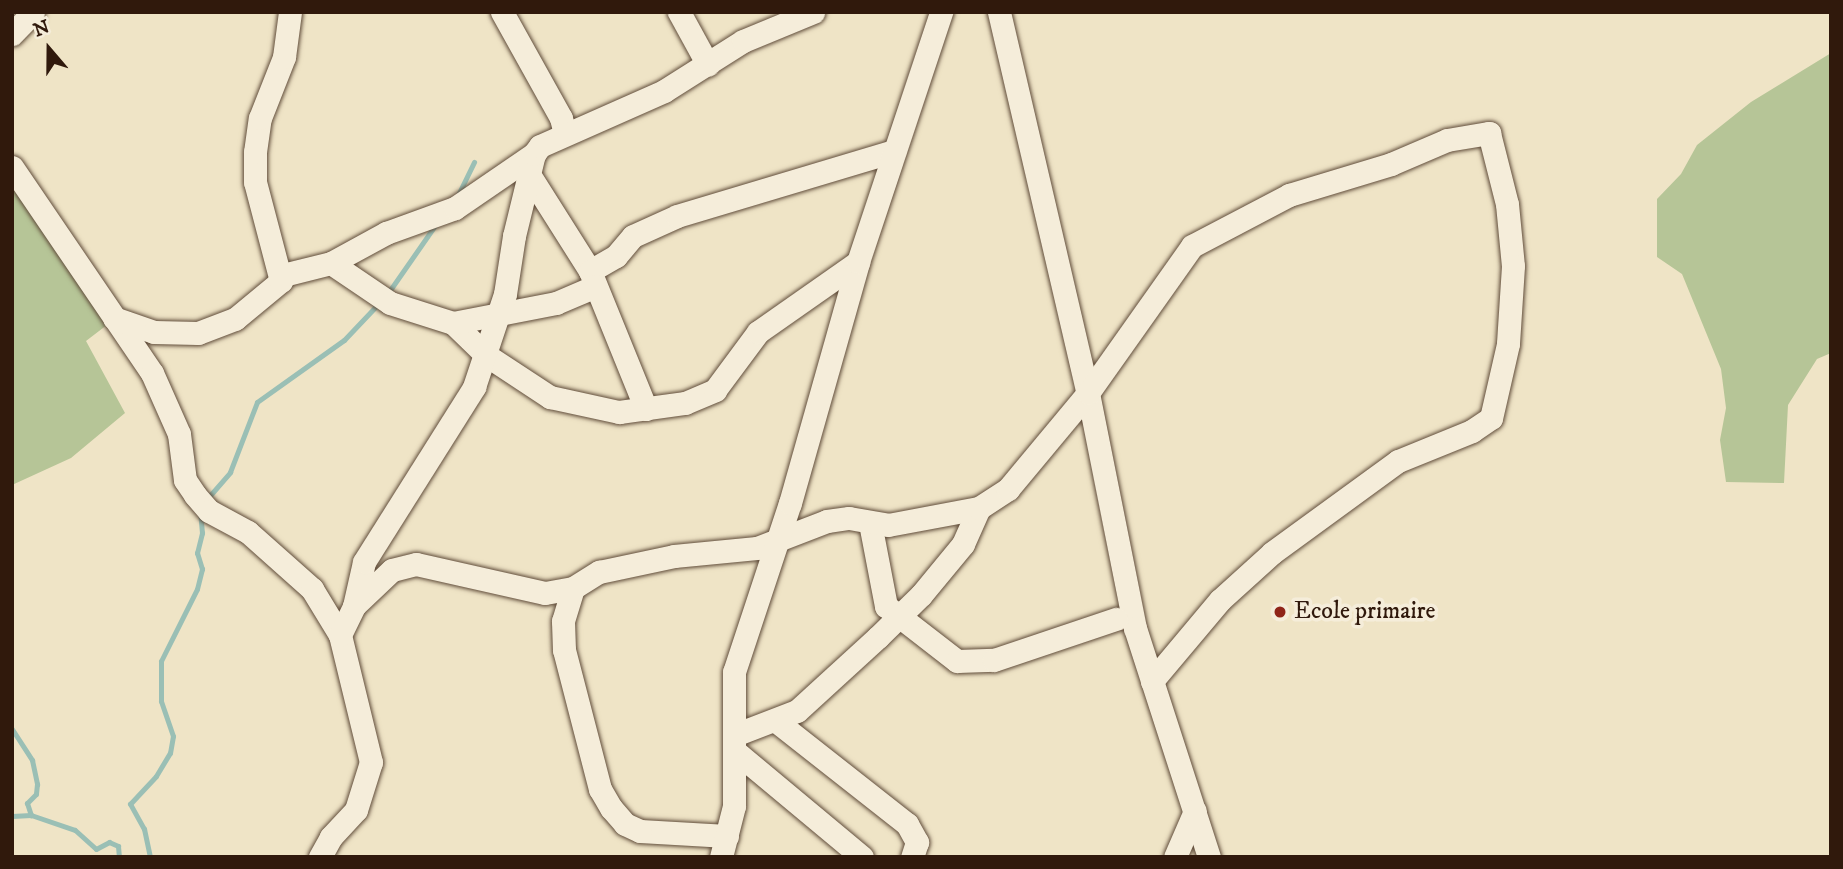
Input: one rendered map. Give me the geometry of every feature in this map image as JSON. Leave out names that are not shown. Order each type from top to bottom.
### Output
[{"type":"street","points":[[12,34],[33,12]]},
{"type":"street","points":[[114,318],[154,332],[198,334],[245,312],[278,286],[283,275],[268,243],[255,182],[255,152],[260,118],[284,57],[290,12]]},
{"type":"street","points":[[502,12],[561,118],[565,134]]},
{"type":"street","points":[[679,12],[708,65]]},
{"type":"street","points":[[340,635],[354,606],[363,562],[474,387],[500,314],[532,165],[550,139],[664,91],[743,41],[813,12]]},
{"type":"street","points":[[573,589],[563,621],[564,650],[600,789],[611,808],[625,824],[640,831],[724,847],[734,806],[737,743],[733,672],[778,541],[859,262],[886,190],[894,151],[941,12]]},
{"type":"street","points":[[999,12],[1088,393],[1135,628],[1209,857]]},
{"type":"street","points":[[354,606],[392,570],[416,564],[545,593],[573,589],[612,569],[674,556],[730,553],[778,541],[827,521],[849,518],[888,526],[979,508],[1008,489],[1088,393],[1192,246],[1289,195],[1391,164],[1447,140],[1489,133],[1507,204],[1513,266],[1508,344],[1491,418],[1472,431],[1398,461],[1272,553],[1220,600],[1152,681]]},
{"type":"street","points":[[453,323],[556,303],[593,278],[617,256],[633,236],[677,216],[894,151]]},
{"type":"street","points":[[283,275],[331,263],[386,233],[455,208],[532,165]]},
{"type":"street","points":[[532,165],[593,278],[646,409]]},
{"type":"street","points":[[12,167],[152,373],[178,434],[185,480],[195,495],[209,511],[248,532],[312,589],[340,635],[371,762],[356,810],[331,837],[320,857]]},
{"type":"street","points":[[331,263],[390,303],[453,323],[486,355],[550,397],[619,412],[685,402],[715,390],[758,332],[859,262]]},
{"type":"street","points":[[737,743],[797,711],[899,617],[963,544],[979,508]]},
{"type":"street","points":[[870,523],[886,606],[957,661],[977,663],[1116,619]]},
{"type":"street","points":[[776,722],[908,824],[917,842],[912,857]]},
{"type":"street","points":[[737,743],[862,857]]},
{"type":"street","points":[[1175,857],[1195,811]]},
{"type":"green space","points":[[1831,53],[1831,353],[1817,359],[1788,405],[1784,483],[1726,482],[1720,440],[1726,408],[1721,369],[1682,274],[1657,257],[1657,199],[1681,174],[1697,145],[1751,102]]},
{"type":"green space","points":[[12,160],[116,318],[86,341],[125,413],[71,458],[12,485]]},
{"type":"waterway","points":[[457,197],[474,162]]},
{"type":"waterway","points":[[388,293],[436,224]]},
{"type":"waterway","points":[[206,500],[230,472],[257,402],[344,340],[379,303]]},
{"type":"waterway","points":[[150,857],[144,829],[130,804],[156,776],[170,753],[173,736],[161,701],[161,661],[197,589],[202,569],[197,553],[202,533],[200,511]]},
{"type":"waterway","points":[[12,729],[32,760],[37,784],[36,794],[27,803],[31,815],[75,830],[96,849],[109,842],[118,846],[119,857]]},
{"type":"waterway","points":[[12,816],[31,815]]},
{"type":"place","name":"Ecole primaire","points":[[1280,612]]}]
